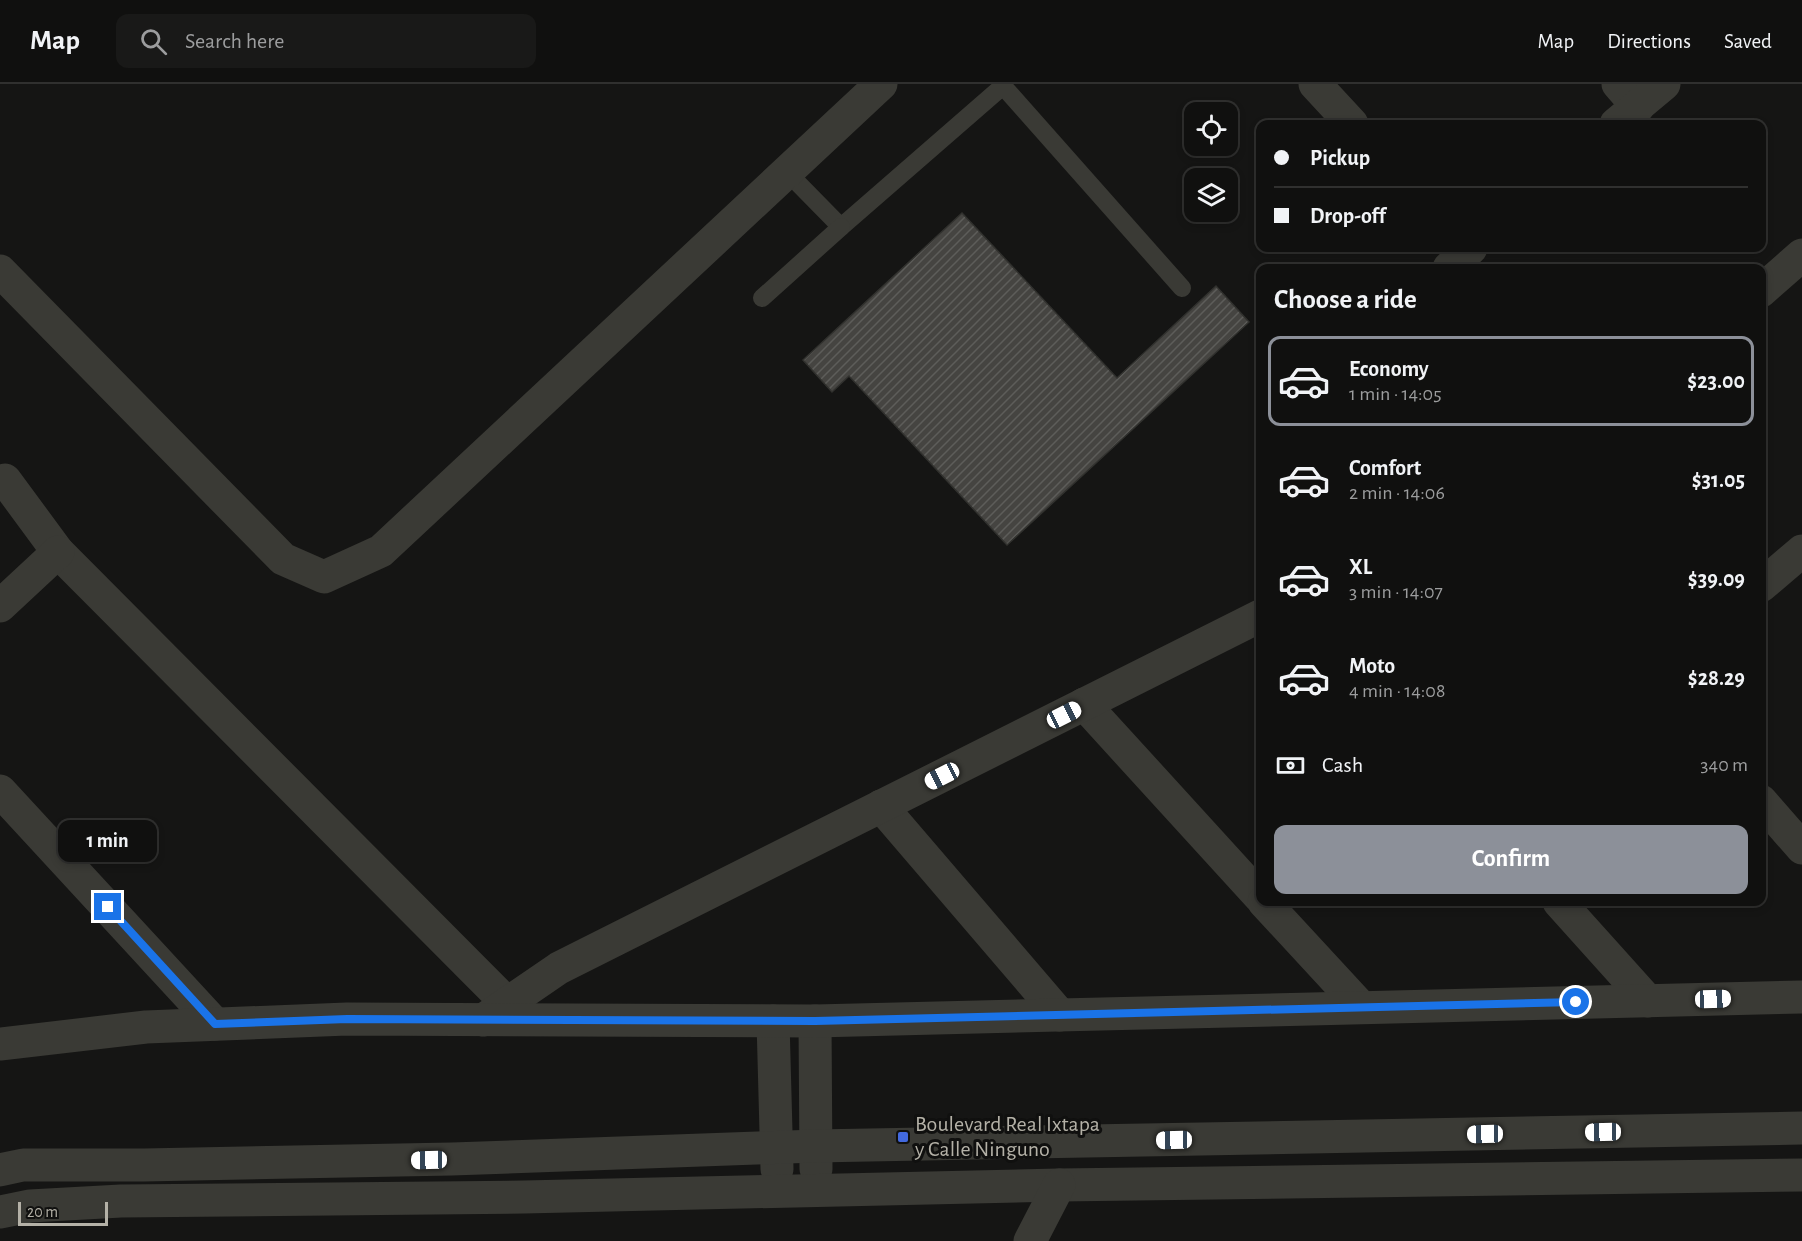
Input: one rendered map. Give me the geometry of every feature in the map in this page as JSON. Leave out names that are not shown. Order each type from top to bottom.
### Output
[{"type":"street","points":[[0,271],[283,559],[324,577],[381,551],[880,84]]},
{"type":"street","points":[[1315,84],[1348,120]]},
{"type":"street","points":[[1624,105],[1664,84]]},
{"type":"street","points":[[1766,287],[1802,255]]},
{"type":"street","points":[[5,480],[58,552],[495,1011]]},
{"type":"street","points":[[1766,582],[1802,551]]},
{"type":"street","points":[[0,606],[58,552]]},
{"type":"street","points":[[495,1011],[559,968],[1256,618]]},
{"type":"street","points":[[1084,704],[1256,893]]},
{"type":"street","points":[[0,790],[215,1024]]},
{"type":"street","points":[[881,806],[1060,1015]]},
{"type":"street","points":[[1766,807],[1802,848]]},
{"type":"street","points":[[1268,906],[1361,1007]]},
{"type":"street","points":[[1563,906],[1648,1001]]},
{"type":"street","points":[[0,1044],[146,1027],[495,1011],[815,1021],[1802,997]]},
{"type":"street","points":[[773,1021],[777,1191]]},
{"type":"street","points":[[815,1021],[816,1190]]},
{"type":"street","points":[[0,1170],[23,1165],[144,1166],[429,1160],[815,1146],[1802,1128]]},
{"type":"street","points":[[0,1212],[30,1206],[121,1201],[524,1197],[1059,1185],[1802,1175]]},
{"type":"street","points":[[1030,1241],[1059,1185]]},
{"type":"lane","points":[[762,298],[1003,86],[1182,288]]},
{"type":"lane","points":[[787,172],[841,227]]},
{"type":"building","points":[[962,213],[1117,378],[1216,286],[1249,322],[1007,545],[849,376],[832,392],[803,360]]},
{"type":"place","name":"Boulevard Real Ixtapa y Calle Ninguno","points":[[903,1137]]},
{"type":"route","points":[[108,907],[215,1024],[347,1019],[815,1021],[1576,1002]]}]
